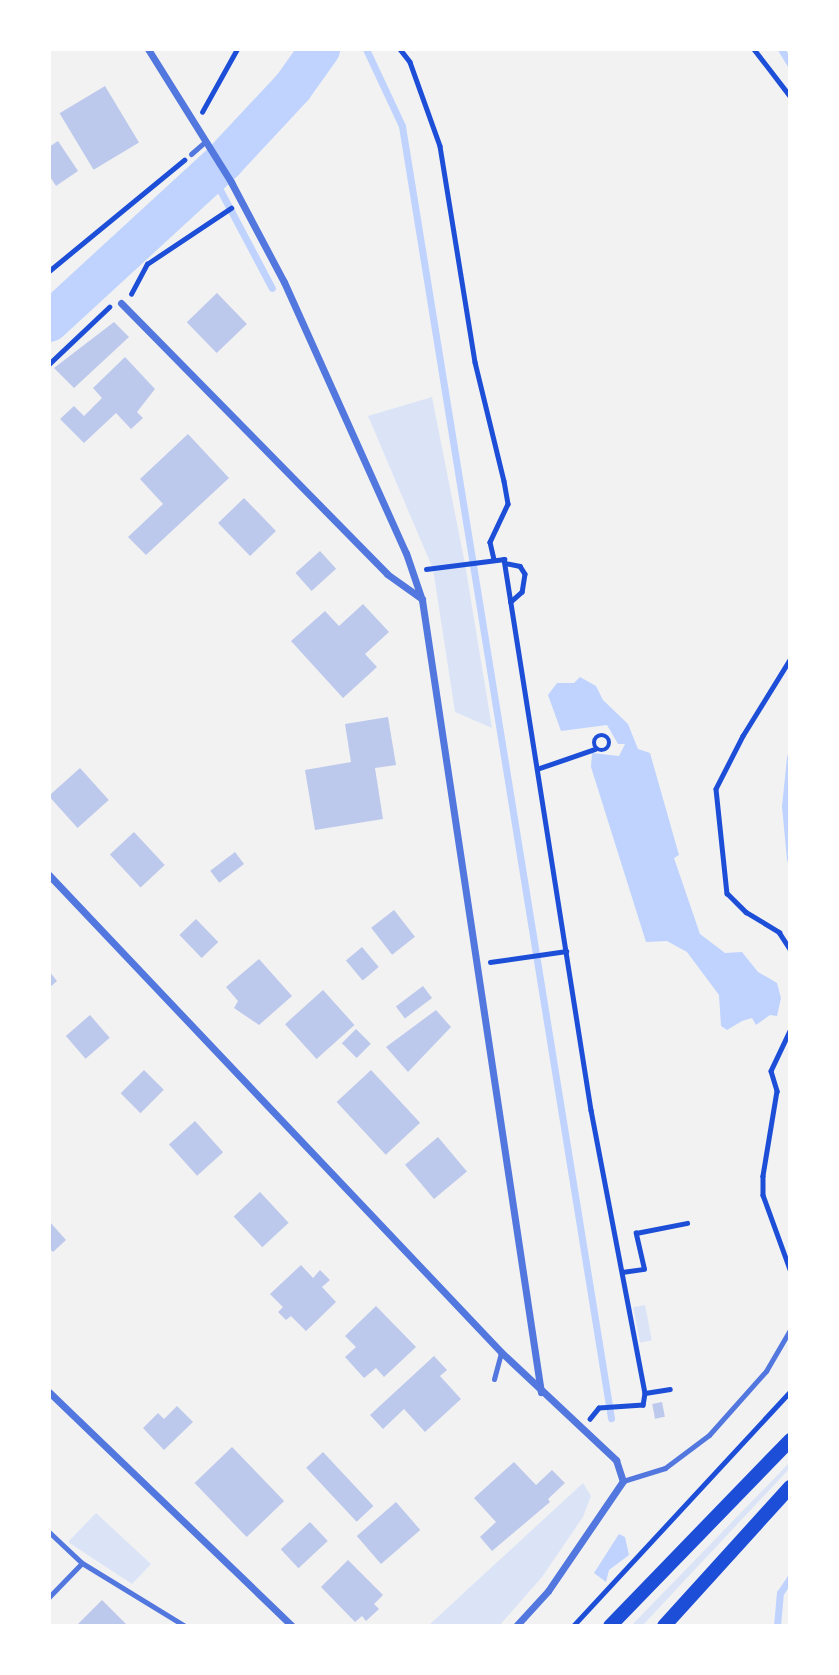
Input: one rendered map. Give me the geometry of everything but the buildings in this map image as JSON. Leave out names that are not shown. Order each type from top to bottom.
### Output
[{"type":"main road","points":[[610,1626],[790,1440]]},
{"type":"main road","points":[[664,1626],[790,1487]]},
{"type":"main road","points":[[775,1505],[790,1492]]},
{"type":"street","points":[[148,49],[243,204],[329,380],[422,600],[541,1392]]},
{"type":"street","points":[[121,303],[387,574],[422,600]]},
{"type":"street","points":[[49,875],[501,1352],[616,1460],[623,1481],[548,1591],[518,1624]]},
{"type":"street","points":[[49,1392],[292,1626]]},
{"type":"lane","points":[[191,154],[205,142]]},
{"type":"lane","points":[[623,1481],[665,1468],[709,1434],[766,1371],[790,1330]]},
{"type":"lane","points":[[494,1379],[501,1352]]},
{"type":"lane","points":[[49,1532],[82,1563],[184,1626]]},
{"type":"lane","points":[[49,1597],[82,1563]]},
{"type":"path","points":[[194,124],[237,49]]},
{"type":"path","points":[[400,49],[410,62],[440,146],[475,362],[504,481],[508,504],[490,542],[491,561]]},
{"type":"path","points":[[754,49],[790,96]]},
{"type":"path","points":[[49,271],[191,154]]},
{"type":"path","points":[[49,364],[86,325],[121,303],[158,256],[220,211],[243,204]]},
{"type":"path","points":[[426,569],[491,561],[514,562],[525,574],[522,592],[511,602]]},
{"type":"path","points":[[505,563],[566,951],[645,1393],[643,1405],[599,1408]]},
{"type":"path","points":[[790,660],[716,789],[727,893],[746,912],[779,932],[790,949]]},
{"type":"path","points":[[537,769],[596,749]]},
{"type":"path","points":[[491,962],[566,951]]},
{"type":"path","points":[[790,1031],[771,1072],[776,1091],[765,1145],[763,1195],[790,1269]]},
{"type":"path","points":[[622,1272],[644,1269],[636,1233],[687,1223]]},
{"type":"path","points":[[645,1393],[670,1389]]},
{"type":"path","points":[[573,1626],[790,1392]]},
{"type":"shaded area","points":[[432,397],[465,564],[492,728],[455,712],[433,569],[368,416]]},
{"type":"shaded area","points":[[645,1305],[652,1340],[640,1343],[633,1307]]},
{"type":"shaded area","points":[[790,1462],[790,1468],[642,1626],[631,1626]]},
{"type":"shaded area","points":[[583,1483],[591,1496],[583,1517],[542,1577],[499,1626],[428,1626]]},
{"type":"shaded area","points":[[96,1513],[151,1564],[132,1584],[68,1542]]},
{"type":"water","points":[[580,677],[596,686],[603,700],[628,724],[638,749],[650,753],[679,855],[674,858],[700,934],[725,953],[742,952],[758,972],[777,983],[781,998],[777,1016],[770,1015],[756,1025],[752,1018],[727,1030],[721,1026],[719,995],[687,952],[667,941],[646,942],[591,767],[592,753],[619,756],[625,744],[618,744],[607,725],[561,731],[548,695],[557,683],[574,683]]},
{"type":"water","points":[[619,1534],[625,1537],[629,1555],[609,1570],[606,1582],[594,1573]]},
{"type":"waterway","points":[[49,322],[224,161],[293,87],[320,49]]},
{"type":"waterway","points":[[366,49],[402,126],[611,1418]]},
{"type":"waterway","points":[[781,49],[790,64]]},
{"type":"waterway","points":[[211,173],[272,288]]},
{"type":"waterway","points":[[790,757],[785,806],[790,859]]},
{"type":"waterway","points":[[777,1626],[780,1593],[790,1578]]}]
